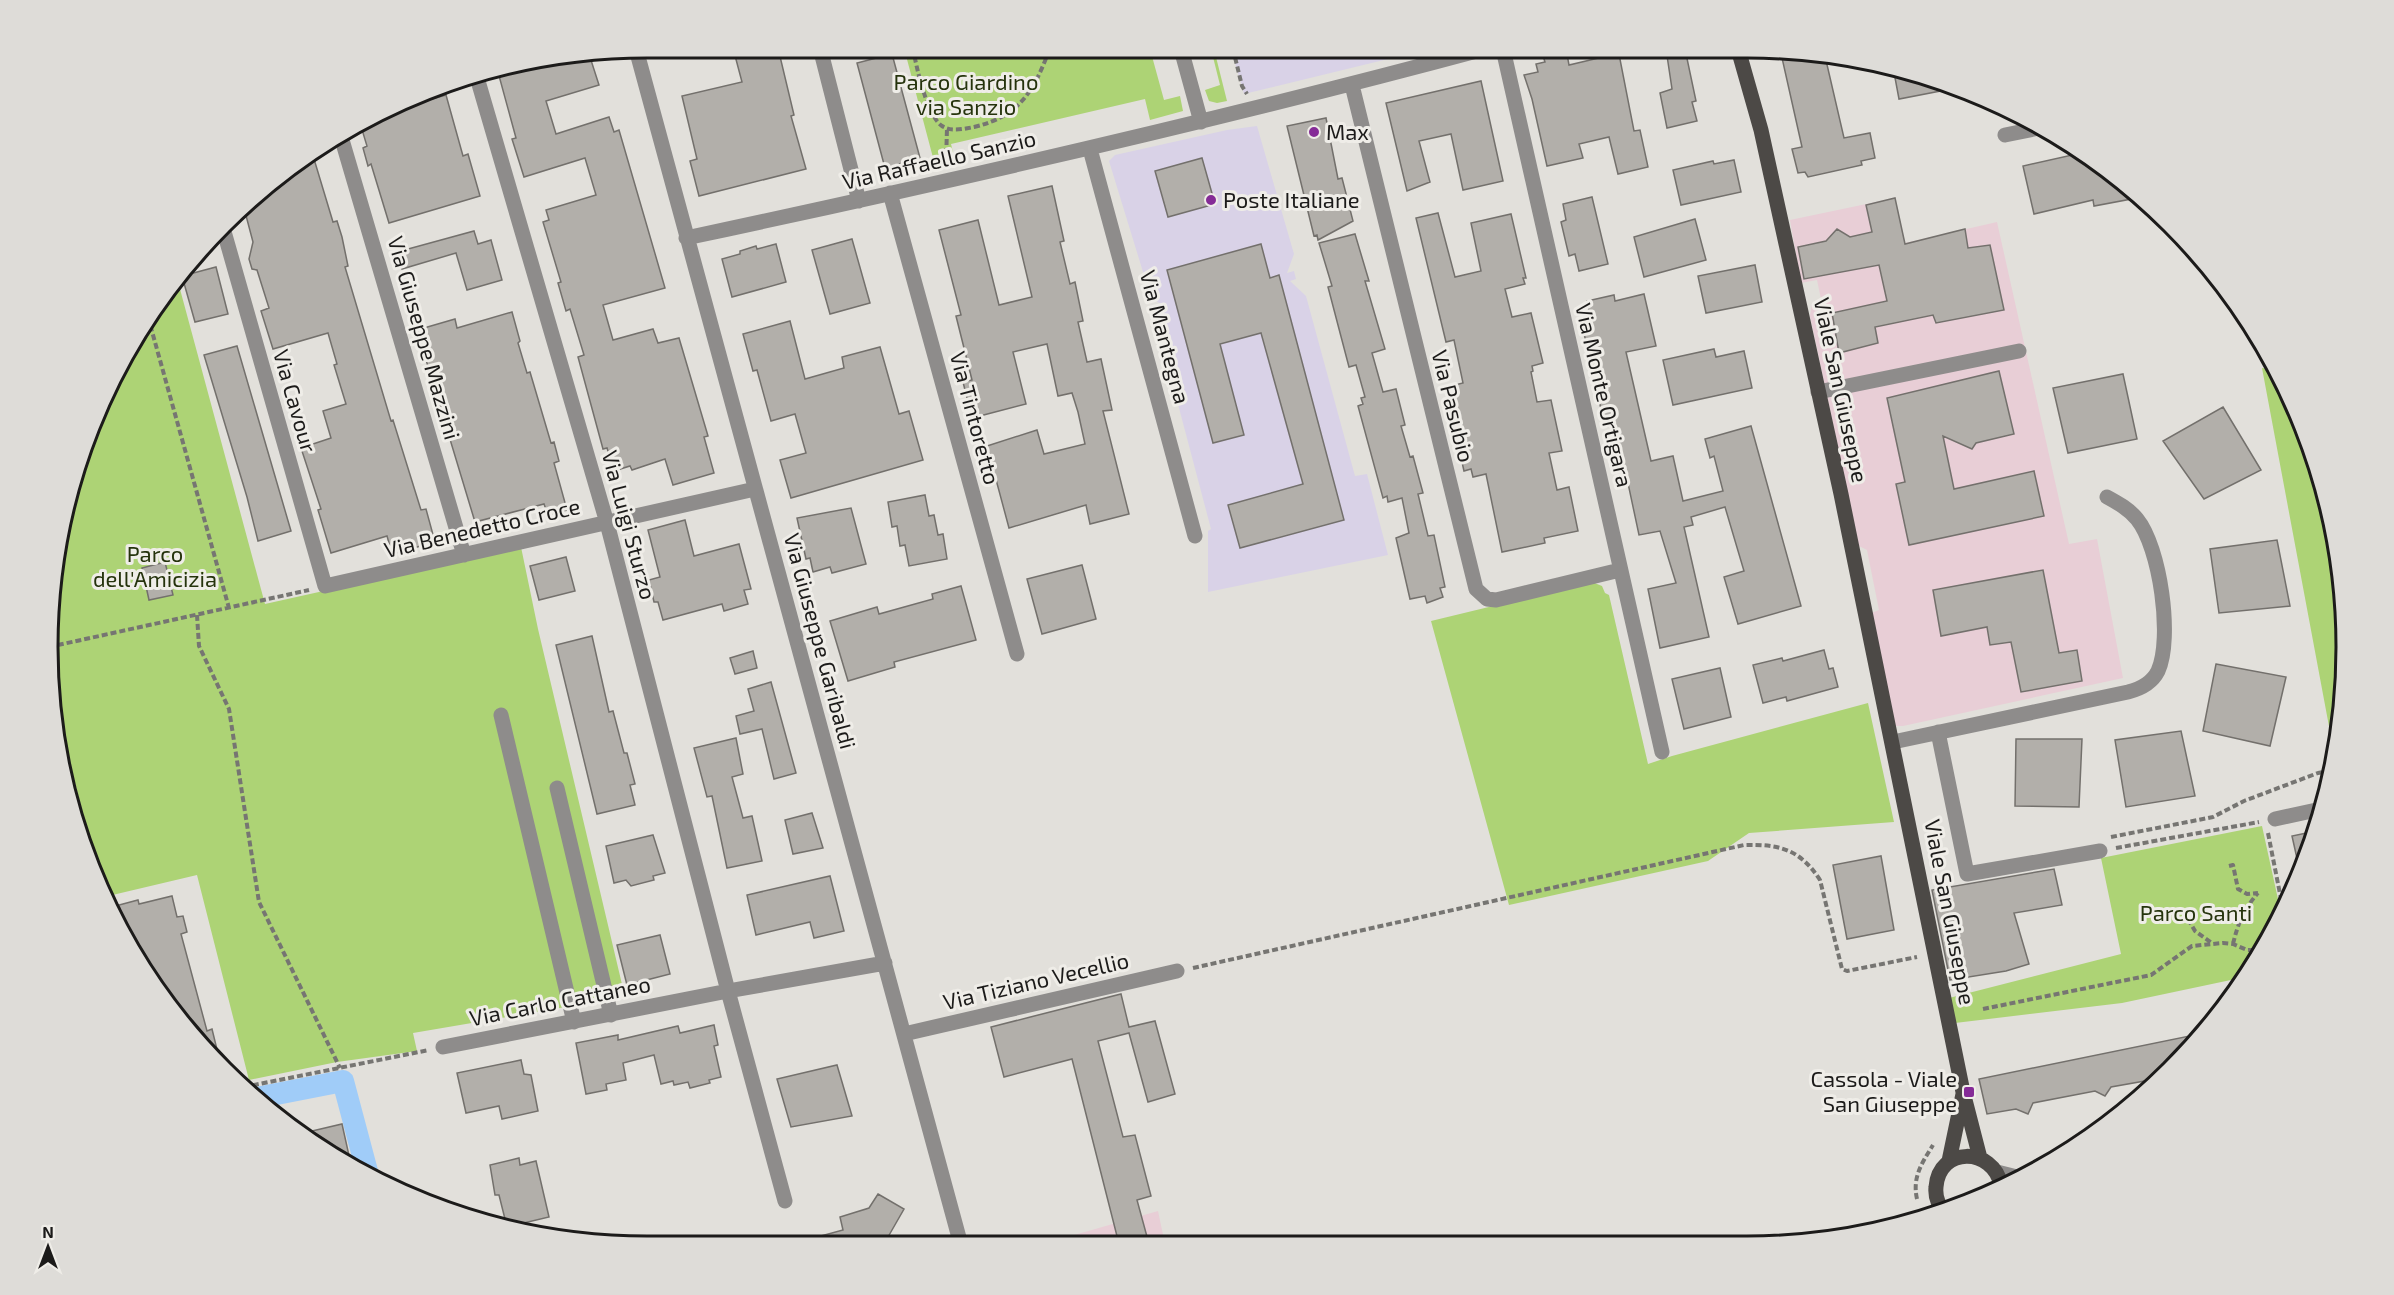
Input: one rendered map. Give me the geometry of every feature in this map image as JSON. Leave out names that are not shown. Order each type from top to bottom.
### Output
[{"type":"main road","name":"Viale San Giuseppe","points":[[1741,58],[1761,130],[1893,742],[1963,1092],[1980,1158]]},
{"type":"main road","name":"Viale San Giuseppe","points":[[1939,1204],[1936,1185],[1940,1171],[1949,1161],[1963,1092]]},
{"type":"main road","points":[[1949,1161],[1961,1156],[1980,1158],[1994,1167],[1999,1179]]},
{"type":"street","name":"Via Giuseppe Garibaldi","points":[[639,58],[960,1236]]},
{"type":"street","points":[[823,58],[859,201]]},
{"type":"street","points":[[1183,58],[1201,122]]},
{"type":"street","name":"Via Raffaello Sanzio","points":[[686,238],[1090,149],[1450,58]]},
{"type":"street","name":"Via Monte Ortigara","points":[[1505,58],[1662,752]]},
{"type":"street","name":"Via Luigi Sturzo","points":[[479,84],[607,523],[728,991],[785,1201]]},
{"type":"street","name":"Via Pasubio","points":[[1352,84],[1476,590],[1487,599],[1496,600],[1620,570]]},
{"type":"street","points":[[2005,135],[2028,130]]},
{"type":"street","name":"Via Giuseppe Mazzini","points":[[343,143],[464,555]]},
{"type":"street","name":"Via Mantegna","points":[[1090,149],[1196,536]]},
{"type":"street","name":"Via Tintoretto","points":[[890,194],[1017,654]]},
{"type":"street","name":"Via Cavour","points":[[226,237],[325,586]]},
{"type":"street","points":[[1818,392],[2019,351]]},
{"type":"street","name":"Via Benedetto Croce","points":[[325,586],[755,489]]},
{"type":"street","points":[[1893,742],[2128,692],[2144,686],[2157,673],[2163,653],[2164,617],[2157,567],[2144,531],[2137,519],[2124,506],[2108,497]]},
{"type":"street","points":[[501,715],[574,1022]]},
{"type":"street","points":[[1938,732],[1967,874],[2101,845]]},
{"type":"street","name":"Via Carlo Cattaneo","points":[[557,788],[610,1015]]},
{"type":"street","points":[[2269,824],[2311,812]]},
{"type":"street","name":"Via Carlo Cattaneo","points":[[443,1047],[728,991],[885,963]]},
{"type":"street","name":"Via Tiziano Vecellio","points":[[904,1034],[1177,971]]},
{"type":"path","points":[[916,58],[926,98],[936,121],[946,128],[964,129],[989,123],[1019,107],[1040,76],[1046,58]]},
{"type":"path","points":[[1235,58],[1242,86],[1255,109]]},
{"type":"path","points":[[946,128],[946,166]]},
{"type":"path","points":[[151,331],[229,608]]},
{"type":"path","points":[[58,645],[325,586]]},
{"type":"path","points":[[197,615],[199,646],[229,709],[259,902],[340,1068]]},
{"type":"path","points":[[2101,845],[2213,817],[2261,794],[2322,772]]},
{"type":"path","points":[[2101,845],[2269,824],[2281,895]]},
{"type":"path","points":[[1177,971],[1744,844],[1766,844],[1787,849],[1812,867],[1820,880],[1842,969],[1847,971],[1922,956]]},
{"type":"path","points":[[2229,866],[2233,865],[2238,889],[2247,894],[2258,892],[2239,920],[2233,944]]},
{"type":"path","points":[[2188,919],[2194,931],[2213,943]]},
{"type":"path","points":[[1983,1009],[2151,975],[2192,946],[2213,943],[2233,944],[2252,950]]},
{"type":"path","name":"Via Carlo Cattaneo","points":[[254,1085],[443,1047]]},
{"type":"shaded area","points":[[1234,58],[1392,58],[1244,94]]},
{"type":"shaded area","points":[[1257,126],[1294,254],[1287,273],[1294,271],[1296,279],[1290,281],[1306,296],[1355,476],[1367,474],[1388,555],[1208,592],[1208,531],[1211,529],[1160,336],[1170,317],[1157,321],[1155,312],[1168,308],[1151,298],[1109,161],[1115,155],[1227,130]]},
{"type":"shaded area","points":[[1895,198],[1905,243],[1997,222],[2069,544],[2097,539],[2123,678],[1903,726],[1894,726],[1869,614],[1879,610],[1867,550],[1859,546],[1810,316],[1812,304],[1821,299],[1817,280],[1801,283],[1790,220]]},
{"type":"shaded area","points":[[1158,1211],[1163,1236],[1071,1236]]},
{"type":"green space","name":"Parco Giardino via Sanzio","points":[[907,58],[1152,58],[1164,100],[1180,96],[1183,111],[1150,120],[1145,99],[951,144],[956,164],[936,169]]},
{"type":"green space","points":[[1213,58],[1216,58],[1227,101],[1217,103],[1209,101],[1205,90],[1220,85]]},
{"type":"green space","name":"Parco dell'Amicizia","points":[[180,289],[265,604],[521,547],[538,629],[625,997],[413,1033],[417,1051],[337,1062],[249,1080],[197,875],[113,895],[103,873],[82,809],[70,762],[64,724],[58,648],[60,609],[70,533],[90,458],[103,422],[137,353]]},
{"type":"green space","points":[[2262,368],[2265,368],[2291,422],[2315,495],[2324,533],[2334,609],[2336,648],[2329,728]]},
{"type":"green space","points":[[1592,582],[1602,586],[1605,593],[1609,595],[1648,764],[1868,703],[1894,822],[1749,833],[1708,861],[1509,905],[1431,621]]},
{"type":"green space","name":"Parco Santi","points":[[2262,826],[2278,901],[2257,942],[2233,980],[2122,1003],[1955,1023],[1949,998],[2121,954],[2101,858]]},
{"type":"building","points":[[736,58],[780,58],[794,115],[791,116],[806,169],[699,196],[690,161],[697,159],[682,96],[742,82]]},
{"type":"building","points":[[876,58],[893,58],[920,158],[885,168],[857,63]]},
{"type":"building","points":[[1544,58],[1568,58],[1569,65],[1599,58],[1620,58],[1634,131],[1640,130],[1648,167],[1618,174],[1609,137],[1579,144],[1583,158],[1547,166],[1532,99],[1524,75],[1538,72],[1536,64],[1545,62]]},
{"type":"building","points":[[1667,58],[1687,58],[1696,101],[1692,102],[1697,121],[1667,128],[1660,93],[1672,89]]},
{"type":"building","points":[[1782,60],[1827,65],[1844,138],[1870,133],[1875,158],[1861,161],[1862,165],[1808,177],[1805,172],[1798,173],[1792,149],[1802,147]]},
{"type":"building","points":[[592,62],[599,85],[546,101],[556,134],[609,117],[614,132],[619,130],[665,288],[603,305],[613,340],[653,329],[658,343],[679,338],[708,436],[704,437],[714,473],[673,485],[665,459],[632,470],[630,466],[614,471],[607,448],[603,449],[578,357],[584,355],[570,309],[566,311],[558,283],[561,282],[543,222],[549,220],[546,210],[596,195],[585,158],[524,177],[512,139],[516,138],[500,78],[533,70]]},
{"type":"building","points":[[1895,78],[1939,91],[1899,99]]},
{"type":"building","points":[[1481,81],[1503,181],[1463,190],[1451,134],[1419,141],[1430,182],[1407,191],[1386,103]]},
{"type":"building","points":[[446,95],[463,156],[468,154],[480,196],[389,223],[371,164],[368,166],[363,148],[367,146],[363,132]]},
{"type":"building","points":[[1326,118],[1338,179],[1342,178],[1353,221],[1318,240],[1317,235],[1314,236],[1287,126]]},
{"type":"building","points":[[2070,155],[2128,200],[2094,206],[2093,200],[2034,214],[2023,166]]},
{"type":"building","points":[[1202,158],[1215,204],[1168,217],[1155,171]]},
{"type":"building","points":[[1734,160],[1741,192],[1681,205],[1673,170],[1713,161],[1714,164]]},
{"type":"building","points":[[315,162],[333,222],[337,221],[342,237],[348,266],[345,267],[391,421],[393,420],[421,510],[426,509],[435,542],[392,554],[387,536],[331,553],[318,510],[321,509],[301,448],[331,438],[323,411],[346,404],[334,365],[337,364],[328,333],[273,349],[261,311],[269,308],[257,270],[252,269],[249,259],[253,242],[246,217],[289,180]]},
{"type":"building","points":[[1052,186],[1064,241],[1060,242],[1070,284],[1075,282],[1083,321],[1078,322],[1087,362],[1101,359],[1112,410],[1103,411],[1129,514],[1090,524],[1086,505],[1009,528],[987,446],[1037,430],[1044,454],[1085,444],[1078,412],[1072,393],[1058,396],[1047,344],[1013,352],[1026,404],[972,418],[963,382],[972,380],[956,316],[961,315],[939,230],[978,220],[999,305],[1032,297],[1008,196]]},
{"type":"building","points":[[1592,197],[1608,264],[1579,271],[1575,254],[1569,256],[1561,222],[1566,220],[1563,204]]},
{"type":"building","points":[[1895,198],[1905,244],[1965,229],[1968,248],[1990,245],[2004,310],[1936,323],[1933,315],[1875,327],[1878,343],[1839,353],[1832,313],[1887,301],[1879,265],[1804,279],[1798,247],[1826,241],[1837,229],[1850,237],[1872,232],[1866,205]]},
{"type":"building","points":[[1438,213],[1455,277],[1481,271],[1471,223],[1511,214],[1526,278],[1523,278],[1525,284],[1505,289],[1512,317],[1531,313],[1543,363],[1532,366],[1533,371],[1531,372],[1537,402],[1551,400],[1562,451],[1549,453],[1557,490],[1569,487],[1578,531],[1544,538],[1545,543],[1502,552],[1486,474],[1473,477],[1471,469],[1464,471],[1447,396],[1453,395],[1451,386],[1463,383],[1454,340],[1446,342],[1416,218]]},
{"type":"building","points":[[1695,219],[1706,260],[1644,277],[1634,237]]},
{"type":"building","points":[[474,231],[478,244],[491,240],[502,280],[467,290],[456,253],[402,269],[397,252]]},
{"type":"building","points":[[1355,234],[1369,281],[1365,281],[1385,349],[1372,353],[1383,392],[1396,389],[1405,425],[1401,426],[1410,457],[1413,456],[1423,493],[1418,494],[1428,536],[1434,535],[1445,587],[1440,588],[1443,597],[1427,603],[1425,596],[1410,599],[1396,538],[1409,533],[1402,498],[1388,502],[1387,496],[1383,498],[1358,406],[1363,404],[1361,398],[1365,397],[1356,365],[1349,367],[1328,287],[1332,286],[1319,243]]},
{"type":"building","points":[[852,239],[870,303],[830,314],[812,250]]},
{"type":"building","points":[[776,244],[786,282],[732,297],[722,259],[756,246],[757,249]]},
{"type":"building","points":[[1261,244],[1270,278],[1279,275],[1344,520],[1240,548],[1228,505],[1303,484],[1261,333],[1220,344],[1244,435],[1213,443],[1167,270]]},
{"type":"building","points":[[1755,265],[1762,302],[1706,313],[1698,276]]},
{"type":"building","points":[[216,267],[228,314],[195,322],[184,284],[193,273]]},
{"type":"building","points":[[1644,294],[1656,346],[1626,352],[1651,461],[1673,456],[1683,501],[1723,491],[1714,456],[1710,458],[1705,439],[1751,426],[1801,606],[1738,624],[1724,577],[1744,571],[1725,507],[1691,517],[1693,525],[1684,527],[1709,637],[1660,648],[1648,589],[1676,583],[1660,531],[1639,535],[1618,436],[1615,437],[1612,426],[1605,427],[1581,320],[1590,318],[1587,301],[1614,295],[1615,301]]},
{"type":"building","points":[[512,312],[527,373],[530,372],[551,443],[554,442],[559,461],[554,463],[567,510],[548,515],[544,504],[475,522],[417,330],[455,319],[457,328]]},
{"type":"building","points":[[790,321],[805,379],[844,368],[842,357],[880,347],[899,414],[909,411],[923,460],[791,498],[780,460],[806,453],[795,414],[771,421],[757,370],[753,371],[743,334]]},
{"type":"building","points":[[237,346],[291,531],[258,541],[204,355]]},
{"type":"building","points":[[1714,349],[1716,357],[1744,351],[1752,388],[1673,405],[1663,360]]},
{"type":"building","points":[[1999,371],[2014,434],[1976,443],[1972,449],[1943,436],[1954,489],[2034,471],[2044,516],[1909,545],[1896,484],[1905,482],[1887,398]]},
{"type":"building","points":[[2123,374],[2137,439],[2068,453],[2053,388]]},
{"type":"building","points":[[2223,407],[2261,470],[2204,499],[2163,441]]},
{"type":"building","points":[[925,495],[929,516],[934,515],[938,535],[943,534],[947,559],[909,566],[905,545],[900,546],[897,526],[892,527],[888,502]]},
{"type":"building","points":[[851,508],[866,564],[832,573],[830,567],[813,572],[810,558],[806,559],[797,518]]},
{"type":"building","points":[[685,520],[694,556],[739,544],[751,589],[744,590],[748,604],[724,611],[722,604],[663,620],[658,602],[654,602],[649,580],[660,577],[648,530]]},
{"type":"building","points":[[2277,540],[2290,606],[2219,613],[2210,549]]},
{"type":"building","points":[[566,557],[575,591],[539,600],[530,566]]},
{"type":"building","points":[[165,562],[173,595],[149,600],[142,568]]},
{"type":"building","points":[[1082,565],[1096,619],[1042,634],[1027,579]]},
{"type":"building","points":[[2043,570],[2059,653],[2077,650],[2082,681],[2021,692],[2011,642],[1990,645],[1987,627],[1941,636],[1933,590]]},
{"type":"building","points":[[961,586],[976,640],[894,662],[895,667],[848,681],[830,621],[877,607],[879,614],[933,599],[932,594]]},
{"type":"building","points":[[592,636],[609,712],[613,711],[635,784],[630,785],[635,805],[597,814],[556,645]]},
{"type":"building","points":[[1824,650],[1829,669],[1833,668],[1838,687],[1787,701],[1786,697],[1763,703],[1753,665],[1782,658],[1783,661]]},
{"type":"building","points":[[753,651],[757,668],[735,674],[730,658]]},
{"type":"building","points":[[2216,664],[2286,677],[2270,746],[2203,731]]},
{"type":"building","points":[[1720,668],[1731,717],[1684,729],[1672,679]]},
{"type":"building","points":[[771,682],[796,773],[774,779],[762,729],[740,734],[736,716],[754,711],[748,689]]},
{"type":"building","points":[[2181,731],[2195,796],[2126,807],[2115,740]]},
{"type":"building","points":[[736,738],[743,774],[732,777],[743,818],[752,816],[762,861],[727,868],[712,796],[707,797],[694,748]]},
{"type":"building","points":[[2016,739],[2082,739],[2079,807],[2015,806]]},
{"type":"building","points":[[812,813],[823,848],[793,854],[785,820]]},
{"type":"building","points":[[2305,833],[2297,857],[2292,836]]},
{"type":"building","points":[[653,835],[665,873],[653,876],[654,880],[631,886],[626,880],[614,883],[606,846]]},
{"type":"building","points":[[1881,856],[1894,930],[1847,939],[1833,865]]},
{"type":"building","points":[[2054,869],[2062,905],[2014,913],[2029,964],[2006,971],[1950,980],[1932,890]]},
{"type":"building","points":[[830,876],[844,931],[814,938],[810,922],[756,935],[747,895]]},
{"type":"building","points":[[172,896],[177,917],[183,916],[187,932],[181,934],[207,1031],[212,1029],[217,1049],[180,1006],[158,975],[137,942],[119,905],[138,900],[139,904]]},
{"type":"building","points":[[660,935],[670,974],[627,985],[617,945]]},
{"type":"building","points":[[1121,994],[1129,1027],[1155,1021],[1175,1094],[1148,1102],[1129,1033],[1098,1041],[1123,1137],[1135,1135],[1151,1196],[1137,1200],[1147,1236],[1117,1236],[1072,1059],[1004,1077],[991,1027]]},
{"type":"building","points":[[714,1025],[718,1045],[714,1046],[721,1077],[709,1080],[710,1083],[690,1088],[688,1082],[674,1085],[673,1081],[661,1084],[654,1055],[623,1063],[626,1080],[606,1084],[607,1090],[586,1094],[576,1043],[618,1035],[618,1040],[678,1026],[680,1033]]},
{"type":"building","points":[[2189,1036],[2145,1081],[2111,1087],[2105,1096],[2095,1091],[2033,1103],[2028,1114],[2016,1109],[1987,1114],[1979,1079]]},
{"type":"building","points":[[521,1060],[524,1074],[531,1075],[538,1111],[502,1119],[499,1106],[466,1113],[457,1073]]},
{"type":"building","points":[[837,1065],[852,1116],[791,1127],[777,1079]]},
{"type":"building","points":[[342,1124],[349,1155],[320,1137],[312,1131]]},
{"type":"building","points":[[519,1158],[520,1165],[536,1161],[549,1217],[524,1223],[505,1218],[499,1195],[495,1195],[490,1165]]},
{"type":"building","points":[[878,1194],[904,1209],[889,1236],[821,1236],[843,1230],[840,1217],[869,1208]]},
{"type":"waterway","points":[[266,1096],[343,1081],[365,1164]]},
{"type":"place","name":"Max","points":[[1314,132]]},
{"type":"place","name":"Poste Italiane","points":[[1211,200]]},
{"type":"place","name":"Cassola - Viale San Giuseppe","points":[[1969,1092]]}]
